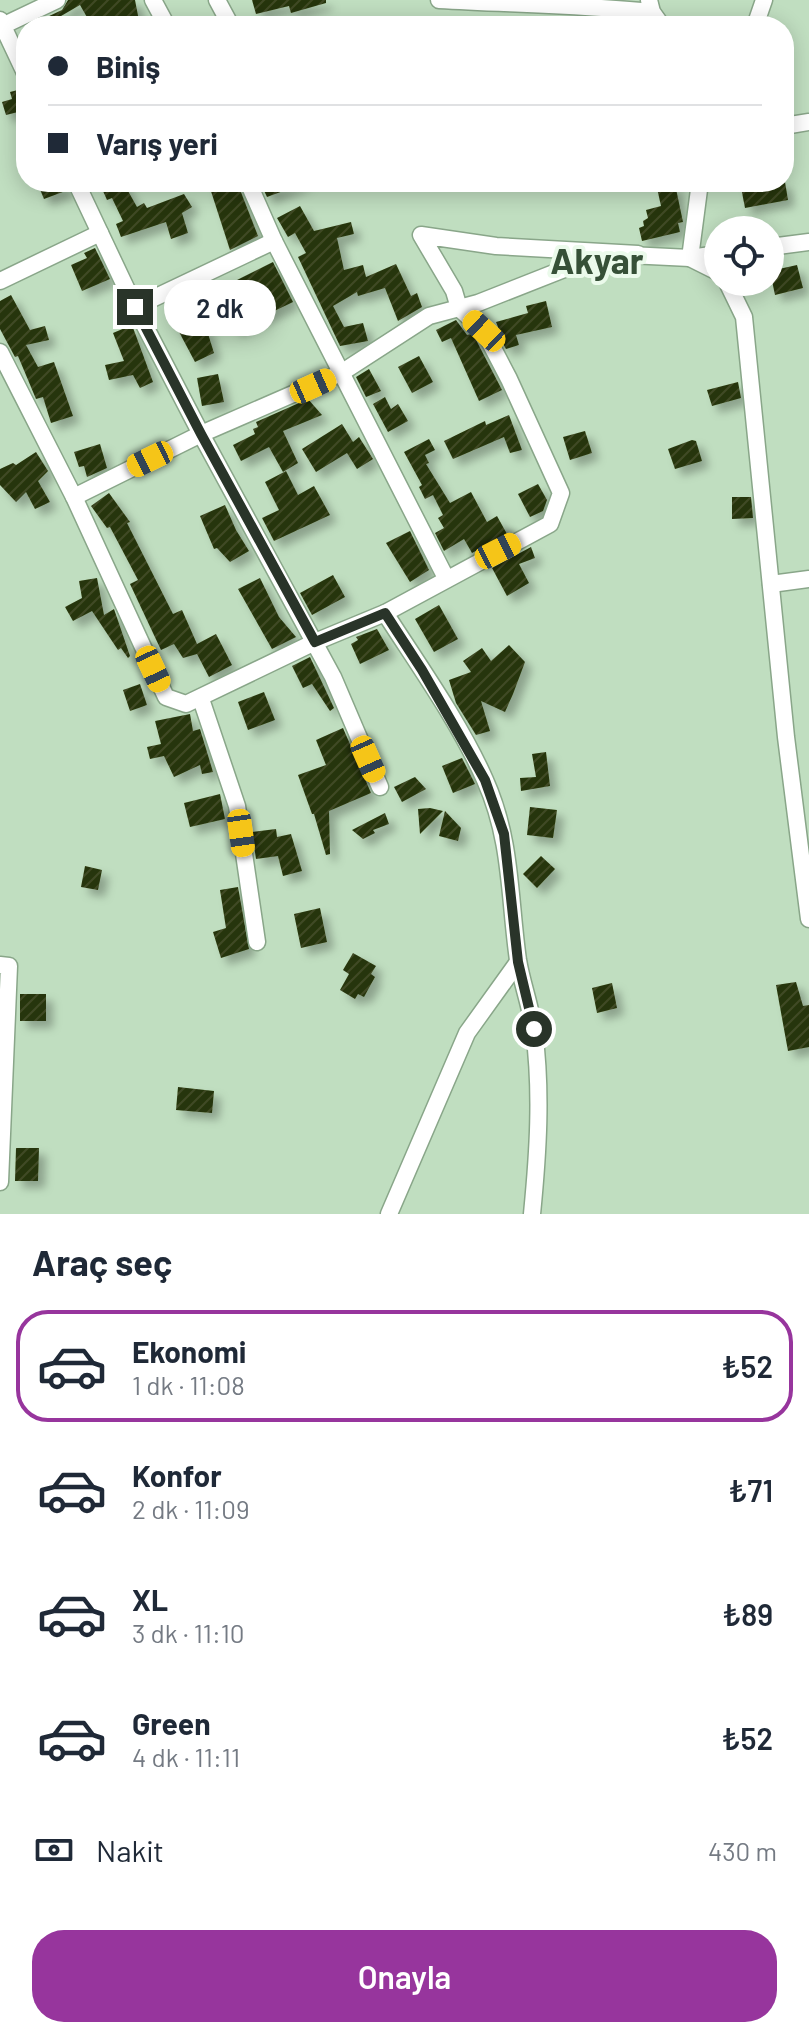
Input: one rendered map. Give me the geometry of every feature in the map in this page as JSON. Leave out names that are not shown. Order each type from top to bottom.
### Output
[{"type":"street","points":[[20,16],[57,0]]},
{"type":"street","points":[[439,0],[589,6],[654,13]]},
{"type":"street","points":[[1,24],[16,55]]},
{"type":"street","points":[[81,192],[135,307],[201,434],[315,642],[380,787]]},
{"type":"street","points":[[252,192],[274,241],[446,578]]},
{"type":"street","points":[[690,258],[699,192]]},
{"type":"street","points":[[0,281],[100,233]]},
{"type":"street","points":[[0,352],[74,497],[166,697],[186,704],[315,642],[385,613],[550,524],[561,493],[484,331],[459,308],[454,291],[421,235],[496,246],[690,258],[704,256]]},
{"type":"street","points":[[135,307],[274,241]]},
{"type":"street","points":[[784,245],[809,242]]},
{"type":"street","points":[[74,497],[201,434],[341,373],[429,316],[459,308],[582,262],[638,254]]},
{"type":"street","points":[[690,258],[704,265]]},
{"type":"street","points":[[734,296],[744,317],[809,919]]},
{"type":"street","points":[[771,584],[809,579]]},
{"type":"street","points":[[385,613],[422,670],[485,780],[504,834],[518,962],[534,1029],[539,1097],[538,1155],[532,1214]]},
{"type":"street","points":[[201,699],[237,806],[257,942]]},
{"type":"street","points":[[389,1214],[467,1033],[518,962]]},
{"type":"street","points":[[0,965],[9,966],[0,1176]]},
{"type":"building","points":[[68,0],[135,0],[138,16],[86,16],[80,5],[61,16],[49,16],[62,10]]},
{"type":"building","points":[[252,0],[326,0],[326,3],[291,13],[289,6],[256,14]]},
{"type":"building","points":[[16,90],[16,112],[6,115],[2,102],[12,99],[10,92]]},
{"type":"building","points":[[41,192],[63,192],[44,199]]},
{"type":"building","points":[[103,192],[129,192],[137,207],[144,203],[147,208],[184,194],[192,207],[182,213],[188,233],[171,239],[166,222],[121,237],[116,224],[123,221],[112,198],[107,200]]},
{"type":"building","points":[[211,192],[241,192],[258,236],[230,250]]},
{"type":"building","points":[[658,192],[677,192],[683,222],[678,223],[680,232],[642,241],[639,228],[648,218],[646,210],[661,206]]},
{"type":"building","points":[[742,192],[787,192],[788,200],[745,208]]},
{"type":"building","points":[[300,206],[314,231],[351,222],[354,234],[337,238],[344,270],[363,265],[366,277],[396,264],[411,296],[417,293],[422,307],[398,321],[385,288],[358,296],[357,292],[333,306],[344,327],[363,323],[368,341],[340,346],[298,257],[306,253],[295,233],[288,237],[277,218]]},
{"type":"building","points":[[95,248],[110,279],[82,291],[71,265],[87,258],[84,253]]},
{"type":"building","points":[[273,262],[293,302],[235,330],[215,291]]},
{"type":"building","points":[[797,265],[803,288],[784,293],[784,268]]},
{"type":"building","points":[[11,295],[30,330],[45,326],[49,340],[26,345],[38,367],[54,362],[73,416],[51,423],[43,397],[36,399],[18,356],[15,357],[0,329],[0,301]]},
{"type":"building","points":[[546,301],[552,327],[516,335],[519,345],[506,349],[497,333],[500,332],[496,322],[528,313],[526,306]]},
{"type":"building","points":[[179,307],[194,330],[205,324],[214,353],[195,362],[169,313]]},
{"type":"building","points":[[456,320],[467,335],[475,338],[502,390],[479,401],[451,338],[442,342],[436,330]]},
{"type":"building","points":[[132,325],[153,382],[140,388],[133,375],[109,380],[105,365],[124,361],[113,333]]},
{"type":"building","points":[[419,356],[433,382],[412,393],[398,367]]},
{"type":"building","points":[[369,369],[381,391],[366,397],[356,377]]},
{"type":"building","points":[[218,374],[224,402],[202,406],[197,378]]},
{"type":"building","points":[[738,382],[741,398],[712,406],[707,390]]},
{"type":"building","points":[[385,397],[391,409],[398,404],[408,421],[388,432],[373,404]]},
{"type":"building","points":[[308,399],[322,415],[283,431],[298,463],[283,472],[269,447],[241,461],[233,445],[255,434],[253,429],[258,427],[256,422]]},
{"type":"building","points":[[509,415],[522,450],[510,453],[504,437],[453,459],[444,441],[485,421],[486,425]]},
{"type":"building","points":[[342,424],[353,442],[359,437],[373,459],[357,469],[347,453],[316,472],[302,449]]},
{"type":"building","points":[[585,431],[592,453],[570,460],[563,437]]},
{"type":"building","points":[[429,439],[435,450],[425,455],[429,463],[426,464],[450,503],[471,492],[487,522],[497,516],[507,534],[472,553],[464,539],[444,551],[435,533],[444,528],[438,518],[443,515],[433,495],[425,499],[419,487],[422,485],[404,452]]},
{"type":"building","points":[[696,441],[702,461],[675,469],[668,449]]},
{"type":"building","points":[[100,444],[107,468],[87,477],[84,466],[79,467],[74,452]]},
{"type":"building","points":[[36,452],[48,471],[38,481],[50,502],[35,509],[26,492],[16,502],[0,485],[0,469],[13,463],[16,465]]},
{"type":"building","points":[[286,471],[298,495],[314,486],[330,515],[274,541],[262,518],[279,510],[265,482]]},
{"type":"building","points":[[538,484],[547,500],[543,511],[530,517],[518,494]]},
{"type":"building","points":[[109,493],[130,522],[127,523],[173,614],[182,610],[197,644],[216,634],[232,665],[209,677],[197,654],[183,658],[174,644],[161,650],[130,584],[138,580],[110,527],[107,528],[91,506]]},
{"type":"building","points":[[732,497],[751,497],[753,518],[732,519]]},
{"type":"building","points":[[225,505],[249,551],[230,562],[217,548],[214,549],[200,516]]},
{"type":"building","points":[[410,531],[429,570],[410,582],[386,543]]},
{"type":"building","points":[[531,547],[535,558],[519,564],[529,583],[507,596],[492,568]]},
{"type":"building","points":[[333,575],[345,597],[312,615],[300,593]]},
{"type":"building","points":[[97,578],[104,615],[114,609],[130,656],[128,658],[121,648],[118,650],[92,611],[73,621],[65,607],[82,598],[79,581]]},
{"type":"building","points":[[260,578],[279,617],[296,637],[272,649],[238,589]]},
{"type":"building","points":[[439,605],[458,639],[434,652],[415,619]]},
{"type":"building","points":[[377,629],[389,650],[360,664],[351,644],[358,640],[356,637]]},
{"type":"building","points":[[509,645],[525,662],[505,712],[481,701],[490,731],[476,735],[456,703],[449,680],[471,672],[463,661],[482,648],[491,661]]},
{"type":"building","points":[[310,657],[334,708],[330,711],[312,684],[303,688],[292,666]]},
{"type":"building","points":[[140,684],[147,705],[130,711],[123,690]]},
{"type":"building","points":[[264,692],[275,720],[248,730],[238,702]]},
{"type":"building","points":[[190,714],[193,731],[200,729],[213,772],[202,774],[200,765],[174,777],[164,756],[150,759],[147,747],[161,744],[155,721]]},
{"type":"building","points":[[343,728],[371,793],[329,811],[330,854],[326,855],[298,775],[326,765],[316,740]]},
{"type":"building","points":[[546,752],[550,786],[521,791],[520,778],[536,777],[532,754]]},
{"type":"building","points":[[462,758],[475,784],[453,793],[442,766]]},
{"type":"building","points":[[415,777],[426,789],[402,802],[394,787]]},
{"type":"building","points":[[220,794],[225,819],[190,827],[184,803]]},
{"type":"building","points":[[530,807],[557,810],[553,838],[527,835]]},
{"type":"building","points":[[418,809],[443,811],[420,834]]},
{"type":"building","points":[[445,811],[461,828],[458,841],[439,836]]},
{"type":"building","points":[[385,813],[389,824],[373,830],[375,833],[363,839],[352,830]]},
{"type":"building","points":[[276,829],[277,837],[291,834],[302,871],[283,876],[278,856],[256,859],[252,832]]},
{"type":"building","points":[[541,856],[555,869],[537,888],[523,874]]},
{"type":"building","points":[[85,866],[102,870],[98,890],[81,887]]},
{"type":"building","points":[[238,887],[249,949],[221,958],[213,932],[226,928],[220,890]]},
{"type":"building","points":[[320,908],[327,942],[301,948],[294,914]]},
{"type":"building","points":[[353,953],[376,966],[371,974],[375,977],[364,997],[358,994],[355,999],[340,990],[349,974],[343,970]]},
{"type":"building","points":[[796,982],[803,1006],[809,1005],[809,1047],[788,1051],[776,985]]},
{"type":"building","points":[[612,983],[617,1008],[597,1013],[592,988]]},
{"type":"building","points":[[20,994],[46,994],[46,1021],[20,1021]]},
{"type":"building","points":[[178,1087],[214,1091],[212,1113],[176,1110]]},
{"type":"building","points":[[16,1148],[39,1148],[38,1181],[15,1181]]},
{"type":"district","name":"Akyar","points":[[597,259]]},
{"type":"route","points":[[135,307],[315,642],[385,613],[422,670],[485,780],[504,834],[518,962],[534,1029]]}]
